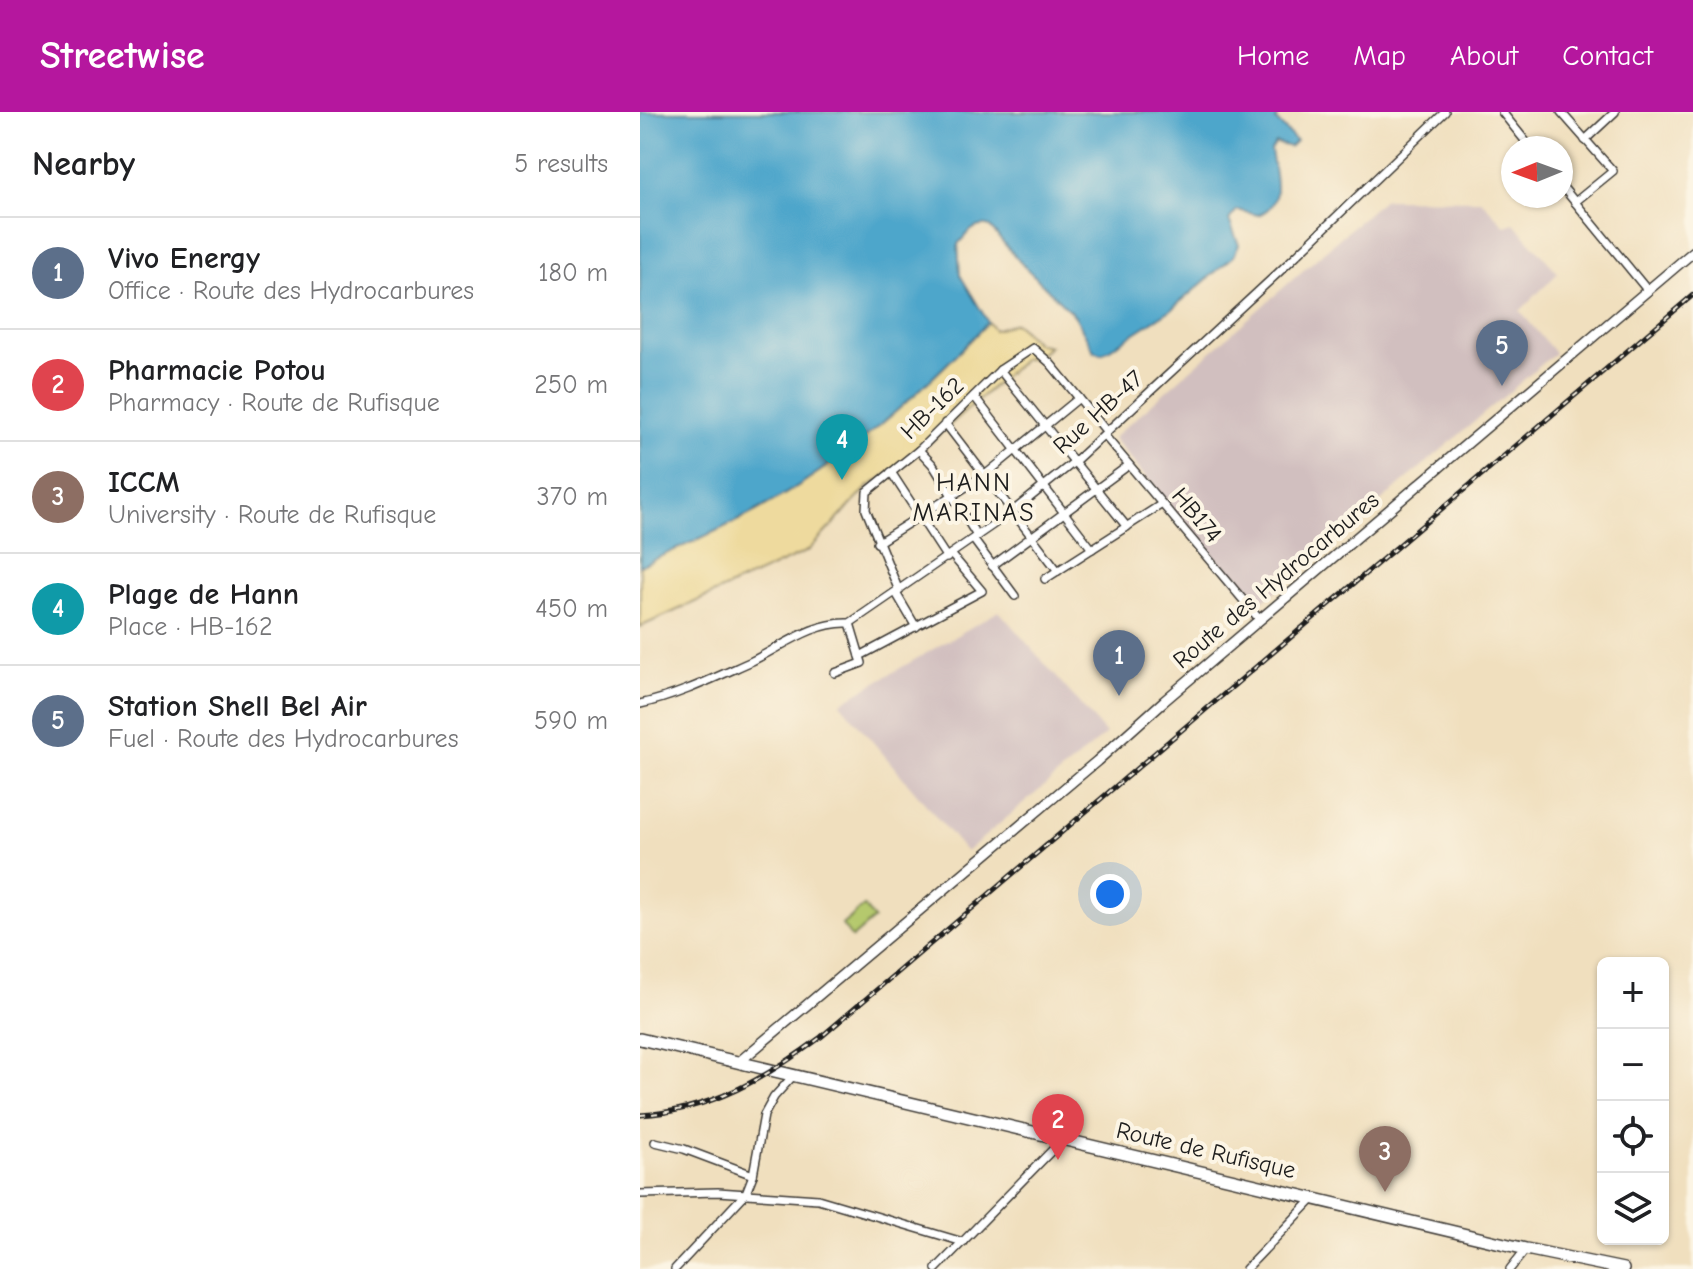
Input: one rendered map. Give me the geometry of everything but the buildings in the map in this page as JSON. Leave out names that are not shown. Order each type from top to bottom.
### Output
[{"type":"main road","name":"Route de Rufisque","points":[[640,1039],[1526,1249],[1623,1269]]},
{"type":"street","name":"Rue HB-47","points":[[640,704],[665,698],[737,667],[823,625],[850,623],[1013,511],[1106,434],[1445,112]]},
{"type":"street","points":[[1502,112],[1521,136]]},
{"type":"street","points":[[1561,112],[1613,171],[1575,202]]},
{"type":"street","points":[[1585,140],[1614,112]]},
{"type":"street","points":[[1573,200],[1648,291]]},
{"type":"street","name":"Route des Hydrocarbures","points":[[739,1062],[1693,252]]},
{"type":"street","name":"HB174","points":[[1033,348],[1050,363],[1129,465],[1260,620]]},
{"type":"street","name":"HB-162","points":[[916,627],[877,543],[864,499],[870,487],[919,450],[1000,370],[1033,348]]},
{"type":"street","points":[[1000,370],[1127,527]]},
{"type":"street","points":[[974,396],[1092,549]]},
{"type":"street","points":[[877,543],[985,475],[1079,398]]},
{"type":"street","points":[[945,423],[1058,571]]},
{"type":"street","points":[[919,450],[953,496],[992,566],[1015,596]]},
{"type":"street","points":[[992,566],[1129,465]]},
{"type":"street","points":[[835,673],[982,591],[949,556],[891,472]]},
{"type":"street","points":[[1045,579],[1162,504]]},
{"type":"street","points":[[850,623],[861,660]]},
{"type":"street","points":[[675,1269],[746,1193],[753,1175],[764,1115],[774,1097],[794,1075]]},
{"type":"street","points":[[939,1268],[1062,1140]]},
{"type":"street","points":[[655,1142],[684,1149],[753,1175]]},
{"type":"street","points":[[640,1194],[746,1193],[818,1199],[963,1242]]},
{"type":"street","points":[[1246,1269],[1314,1198]]},
{"type":"street","points":[[1510,1269],[1526,1249]]},
{"type":"shaded area","points":[[1384,199],[1481,200],[1505,226],[1514,223],[1558,273],[1520,311],[1555,353],[1271,595],[1254,606],[1113,438]]},
{"type":"shaded area","points":[[999,611],[1106,734],[966,852],[840,703]]},
{"type":"green space","points":[[864,906],[874,919],[852,938],[842,925]]},
{"type":"sand","points":[[988,322],[994,330],[1015,323],[1037,343],[1049,346],[1038,356],[1024,359],[914,457],[868,487],[808,551],[640,627],[640,566],[756,511],[820,471],[880,426]]},
{"type":"water","points":[[640,112],[1280,112],[1276,120],[1296,141],[1290,147],[1276,143],[1271,150],[1276,187],[1272,204],[1267,210],[1258,215],[1237,210],[1229,220],[1239,245],[1234,256],[1172,309],[1102,354],[1094,351],[1075,316],[1021,263],[990,227],[980,226],[972,230],[958,244],[960,275],[988,322],[962,349],[880,426],[789,492],[640,566]]},
{"type":"railway","points":[[640,1115],[690,1107],[736,1090],[821,1037],[1693,295]]},
{"type":"place","name":"Station Shell Bel Air","points":[[1502,386]]},
{"type":"place","name":"Plage de Hann","points":[[842,480]]},
{"type":"place","name":"Vivo Energy","points":[[1119,696]]},
{"type":"place","name":"Pharmacie Potou","points":[[1058,1160]]},
{"type":"place","name":"ICCM","points":[[1385,1192]]},
{"type":"district","name":"HANN MARINAS","points":[[974,497]]}]
